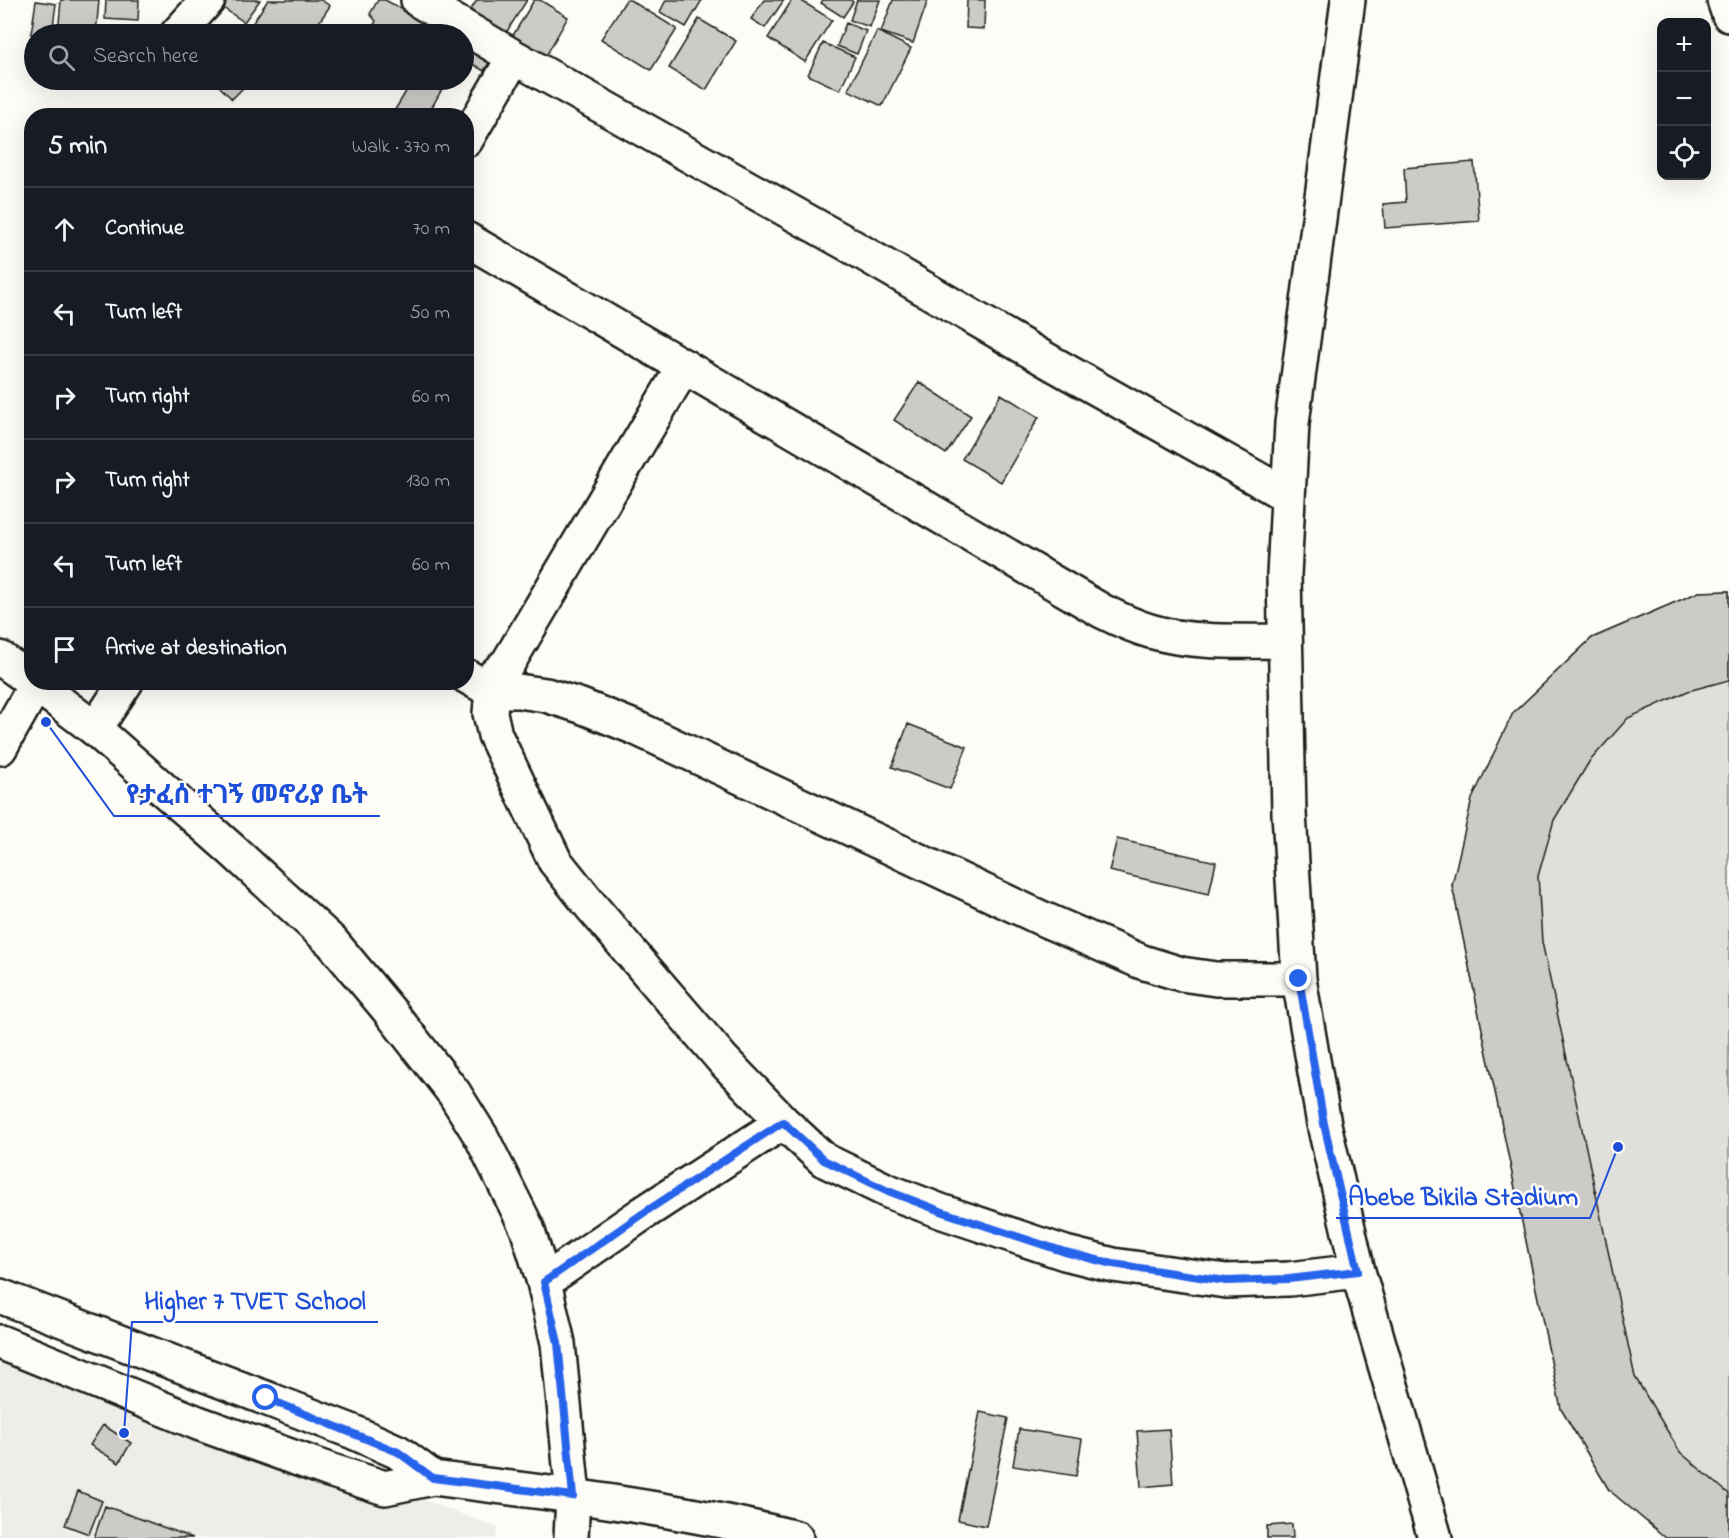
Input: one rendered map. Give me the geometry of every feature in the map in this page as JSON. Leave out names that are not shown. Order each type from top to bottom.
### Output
[{"type":"street","points":[[186,24],[208,0]]},
{"type":"street","points":[[418,0],[458,24]]},
{"type":"street","points":[[1348,0],[1292,423],[1286,495],[1284,641],[1288,813],[1299,979],[1324,1124],[1358,1271],[1435,1538]]},
{"type":"street","points":[[1724,0],[1729,15]]},
{"type":"street","points":[[474,33],[1286,495]]},
{"type":"street","points":[[474,126],[514,57]]},
{"type":"street","points":[[474,244],[1126,623],[1171,636],[1205,640],[1284,641]]},
{"type":"street","points":[[480,684],[508,663],[684,366]]},
{"type":"street","points":[[0,658],[24,676]]},
{"type":"street","points":[[480,684],[546,695],[636,728],[1041,918],[1142,962],[1181,974],[1216,979],[1299,979]]},
{"type":"street","points":[[480,684],[495,735],[555,861],[723,1060],[783,1122],[824,1160],[888,1191],[943,1212],[1065,1252],[1113,1264],[1226,1281],[1289,1279],[1358,1271]]},
{"type":"street","points":[[0,748],[30,690]]},
{"type":"street","points":[[43,690],[95,729],[332,942],[454,1093],[482,1138],[527,1228],[544,1282],[558,1343],[573,1496],[571,1538]]},
{"type":"street","points":[[95,729],[121,690]]},
{"type":"street","points":[[544,1282],[642,1214],[783,1122]]},
{"type":"street","points":[[0,1296],[351,1431],[398,1452],[433,1478]]},
{"type":"street","points":[[0,1342],[198,1423],[385,1488],[433,1478],[573,1496],[734,1523],[796,1538]]},
{"type":"shaded area","points":[[1729,591],[1729,1538],[1609,1490],[1561,1409],[1452,885],[1513,713],[1592,638],[1699,592]]},
{"type":"shaded area","points":[[0,1339],[498,1528],[496,1538],[0,1538]]},
{"type":"building","points":[[61,0],[99,0],[97,24],[59,24]]},
{"type":"building","points":[[106,0],[139,0],[138,21],[105,19]]},
{"type":"building","points":[[222,0],[260,0],[244,22],[219,5]]},
{"type":"building","points":[[268,0],[321,0],[330,6],[318,24],[252,24]]},
{"type":"building","points":[[378,0],[385,0],[431,24],[374,24],[376,21],[370,14]]},
{"type":"building","points":[[477,0],[527,0],[500,42],[474,24],[464,20]]},
{"type":"building","points":[[534,0],[540,0],[568,17],[539,68],[505,49]]},
{"type":"building","points":[[626,0],[630,0],[677,29],[651,70],[601,39]]},
{"type":"building","points":[[666,0],[702,0],[686,27],[660,12]]},
{"type":"building","points":[[764,0],[784,0],[765,28],[751,19]]},
{"type":"building","points":[[792,0],[800,0],[832,20],[805,62],[768,38]]},
{"type":"building","points":[[823,0],[851,0],[853,2],[843,17],[821,3]]},
{"type":"building","points":[[857,0],[880,0],[870,27],[850,20]]},
{"type":"building","points":[[893,0],[928,0],[913,43],[881,32]]},
{"type":"building","points":[[967,0],[985,0],[984,29],[966,28]]},
{"type":"building","points":[[36,1],[56,4],[53,24],[33,24]]},
{"type":"building","points":[[699,19],[736,41],[706,90],[669,68]]},
{"type":"building","points":[[846,23],[866,31],[857,54],[837,46]]},
{"type":"building","points":[[877,31],[911,48],[882,106],[848,90]]},
{"type":"building","points":[[823,43],[855,57],[840,90],[808,75]]},
{"type":"building","points":[[474,44],[494,55],[484,71],[474,65]]},
{"type":"building","points":[[223,90],[241,90],[232,99]]},
{"type":"building","points":[[407,90],[441,90],[431,108],[396,108]]},
{"type":"building","points":[[1474,162],[1479,221],[1385,228],[1383,204],[1406,202],[1404,168]]},
{"type":"building","points":[[919,382],[971,416],[946,454],[894,420]]},
{"type":"building","points":[[1001,394],[1039,417],[1001,482],[962,459]]},
{"type":"building","points":[[1729,591],[1729,680],[1688,691],[1628,718],[1589,762],[1554,820],[1538,876],[1542,942],[1635,1377],[1680,1452],[1729,1494],[1729,1538],[1666,1538],[1609,1490],[1561,1409],[1452,885],[1472,799],[1513,713],[1592,638],[1699,592]]},
{"type":"building","points":[[908,724],[967,747],[950,789],[892,767]]},
{"type":"building","points":[[1117,839],[1216,862],[1209,894],[1109,871]]},
{"type":"building","points":[[980,1412],[1008,1418],[986,1526],[958,1520]]},
{"type":"building","points":[[103,1425],[131,1443],[119,1463],[90,1445]]},
{"type":"building","points":[[1019,1429],[1082,1439],[1076,1476],[1013,1466]]},
{"type":"building","points":[[1169,1429],[1173,1484],[1141,1487],[1137,1431]]},
{"type":"building","points":[[78,1491],[102,1501],[89,1534],[65,1525]]},
{"type":"building","points":[[105,1506],[193,1538],[94,1538]]},
{"type":"building","points":[[1292,1524],[1293,1538],[1267,1538],[1267,1526]]},
{"type":"place","name":"የታፈሰ ተገኝ መኖሪያ ቤት","points":[[46,722]]},
{"type":"place","name":"Abebe Bikila Stadium","points":[[1618,1147]]},
{"type":"place","name":"Higher 7 TVET School","points":[[124,1433]]},
{"type":"route","points":[[266,1398],[398,1452],[433,1478],[573,1496],[558,1343],[544,1282],[642,1214],[783,1122],[824,1160],[888,1191],[943,1212],[1065,1252],[1166,1274],[1226,1281],[1289,1279],[1358,1271],[1324,1124],[1299,979]]}]
